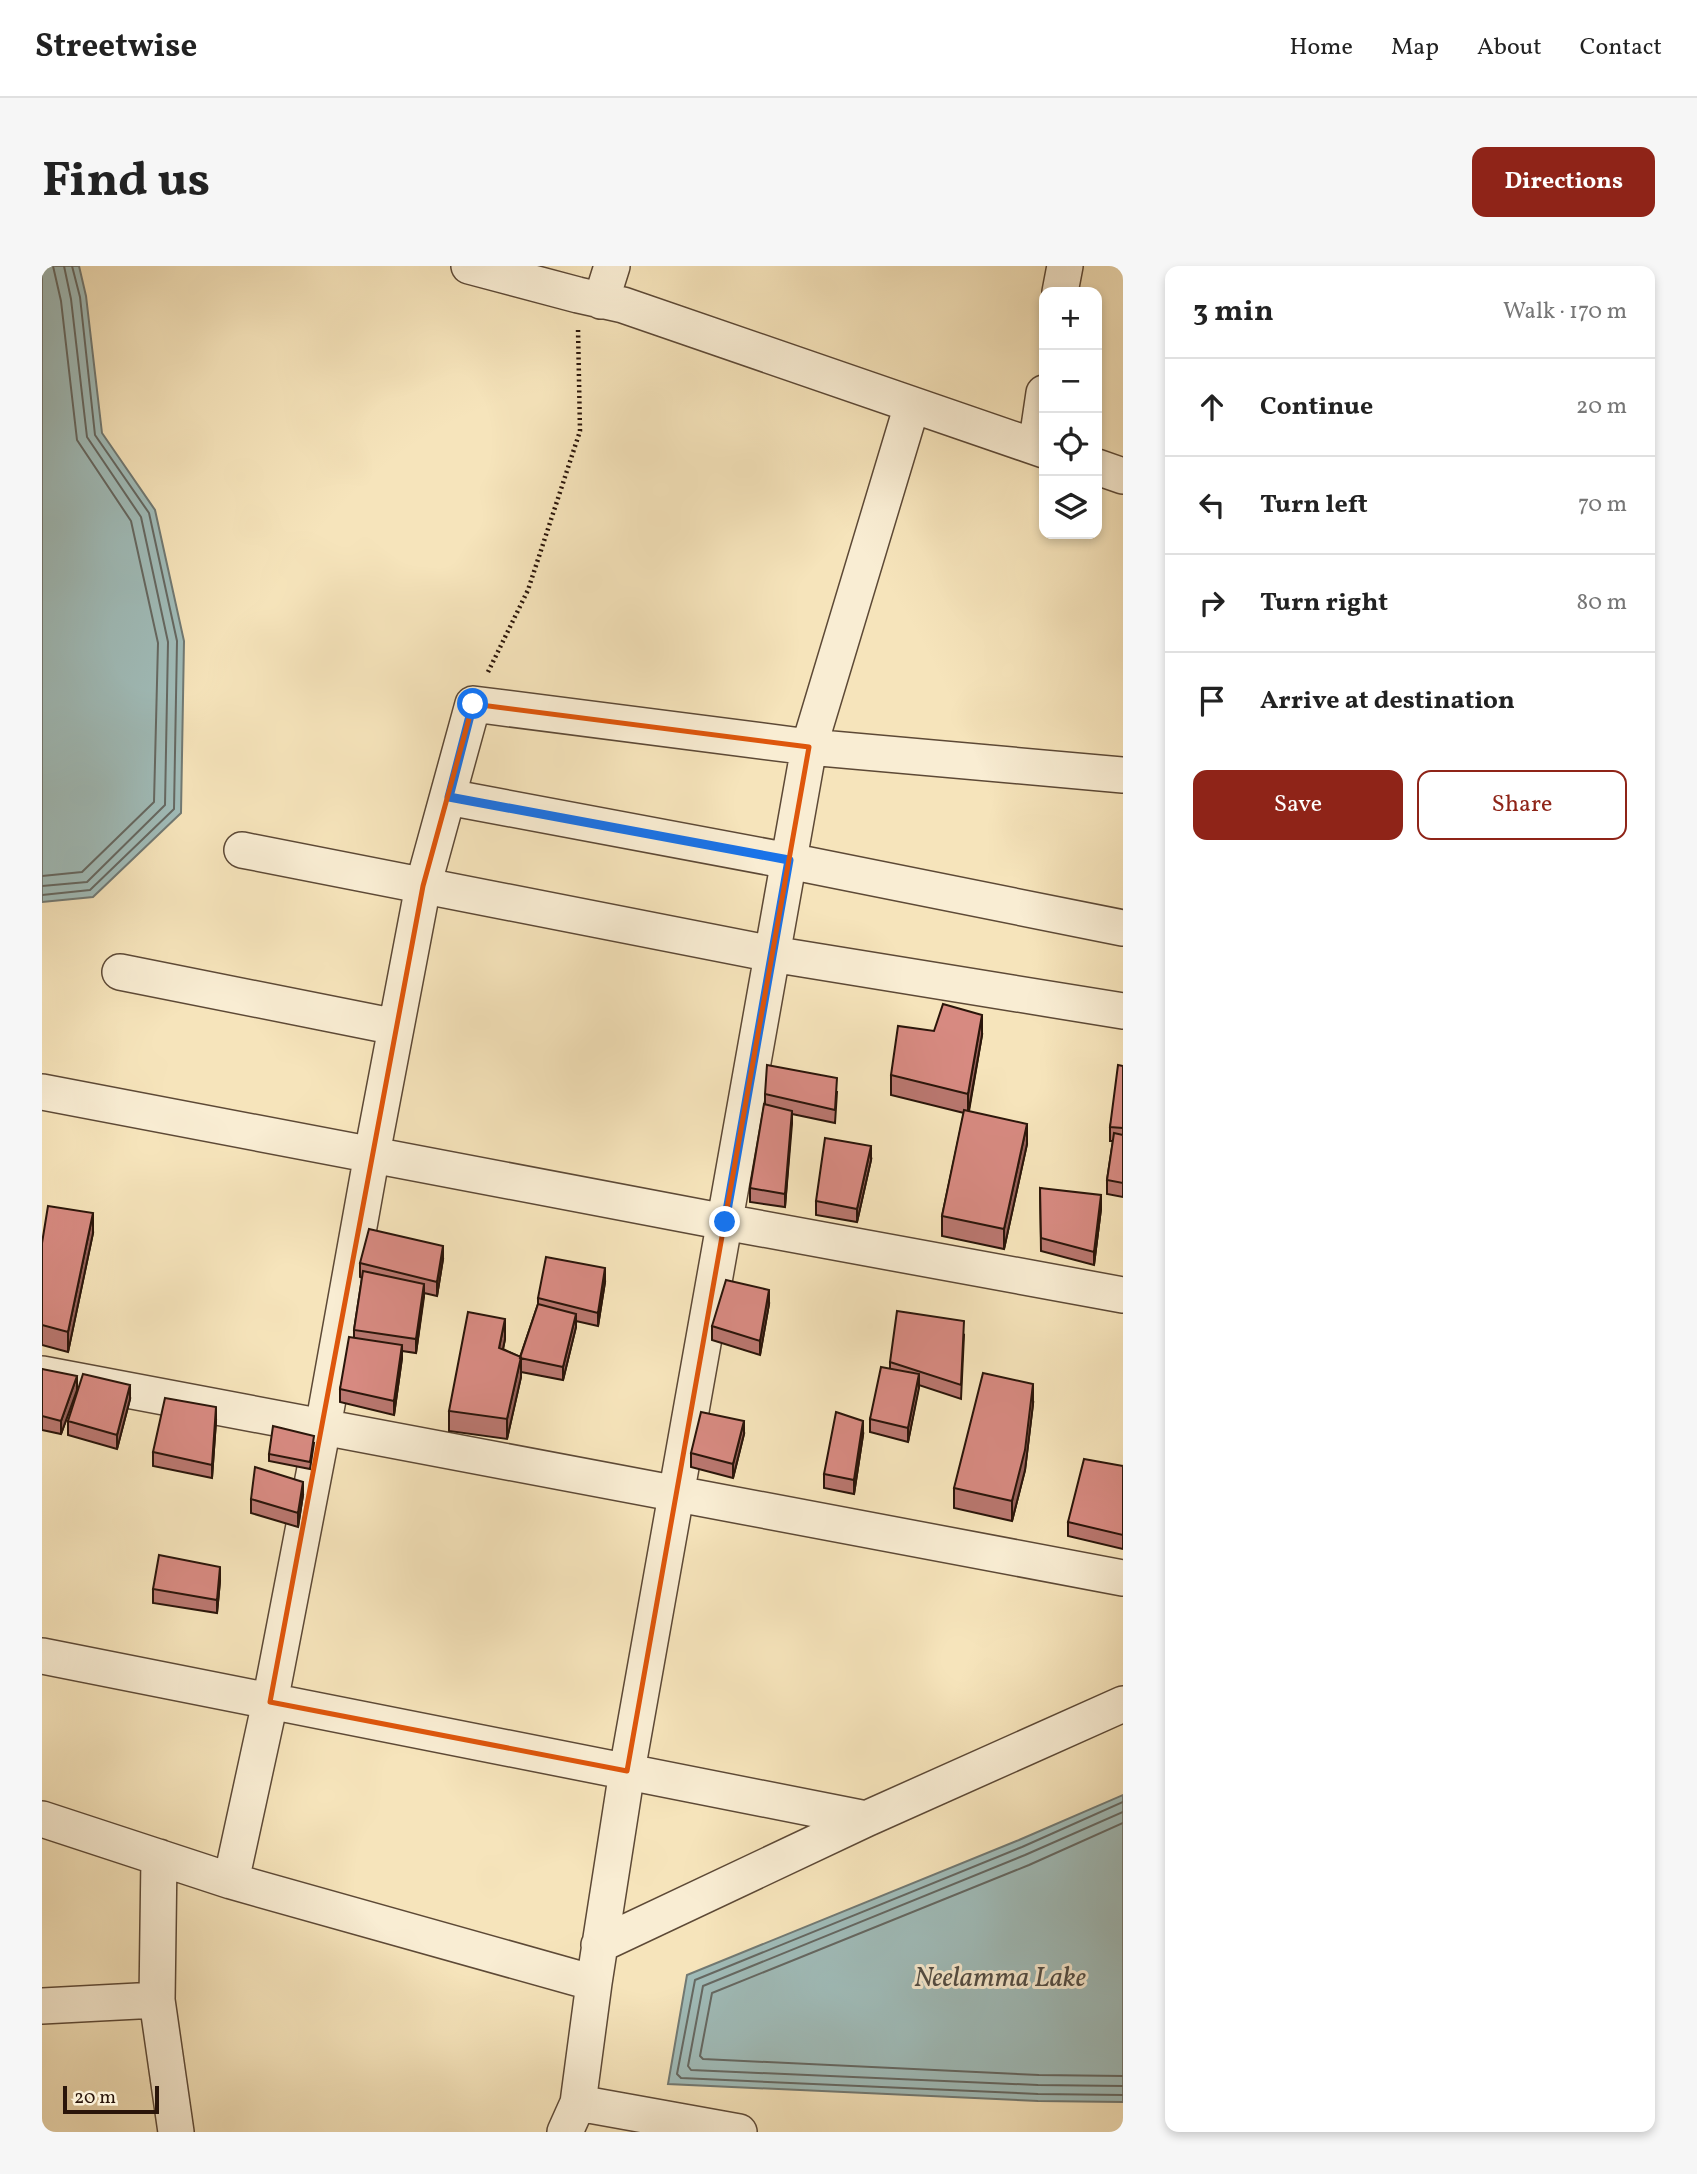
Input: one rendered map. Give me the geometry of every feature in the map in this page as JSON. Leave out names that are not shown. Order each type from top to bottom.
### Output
[{"type":"street","points":[[469,266],[622,305],[1039,448]]},
{"type":"street","points":[[590,298],[612,266]]},
{"type":"street","points":[[1061,287],[1065,266]]},
{"type":"street","points":[[739,2132],[572,2118],[627,1771],[810,747],[912,405]]},
{"type":"street","points":[[1102,469],[1123,476]]},
{"type":"street","points":[[231,1881],[270,1702],[423,886],[473,704],[810,747],[1123,775]]},
{"type":"street","points":[[449,797],[789,860],[1123,928]]},
{"type":"street","points":[[242,850],[772,954],[1123,1011]]},
{"type":"street","points":[[120,972],[396,1027]]},
{"type":"street","points":[[42,1092],[1123,1295]]},
{"type":"street","points":[[42,1374],[1123,1578]]},
{"type":"street","points":[[42,1656],[866,1819]]},
{"type":"street","points":[[599,1945],[866,1819],[1123,1704]]},
{"type":"street","points":[[42,1819],[231,1881],[594,1983]]},
{"type":"street","points":[[159,1857],[157,2000],[176,2132]]},
{"type":"street","points":[[42,2006],[157,2000]]},
{"type":"path","points":[[473,704],[528,590],[580,431],[590,298]]},
{"type":"highlighted area","points":[[473,704],[809,747],[627,1771],[270,1702],[423,886]]},
{"type":"water","points":[[42,266],[79,266],[86,296],[102,433],[155,510],[184,641],[181,813],[93,897],[42,902]]},
{"type":"water","name":"Neelamma Lake","points":[[1123,1795],[1123,2102],[1038,2101],[668,2084],[687,1975]]},
{"type":"building","points":[[943,1004],[982,1015],[968,1094],[891,1075],[898,1026],[934,1031]]},
{"type":"building","points":[[767,1065],[837,1078],[835,1110],[765,1094]]},
{"type":"building","points":[[1118,1065],[1123,1066],[1123,1128],[1110,1127]]},
{"type":"building","points":[[764,1104],[792,1111],[785,1194],[750,1188]]},
{"type":"building","points":[[964,1110],[1027,1124],[1004,1229],[942,1216]]},
{"type":"building","points":[[1114,1133],[1123,1135],[1123,1183],[1107,1180]]},
{"type":"building","points":[[825,1138],[871,1146],[857,1209],[816,1201]]},
{"type":"building","points":[[1040,1188],[1101,1195],[1094,1252],[1041,1238]]},
{"type":"building","points":[[48,1206],[93,1213],[68,1332],[42,1325],[42,1243]]},
{"type":"building","points":[[369,1229],[443,1246],[437,1282],[360,1263]]},
{"type":"building","points":[[546,1257],[605,1268],[598,1313],[538,1298]]},
{"type":"building","points":[[363,1271],[424,1284],[416,1339],[354,1330]]},
{"type":"building","points":[[726,1280],[769,1290],[760,1341],[712,1326]]},
{"type":"building","points":[[538,1304],[576,1314],[563,1367],[520,1358]]},
{"type":"building","points":[[897,1311],[964,1321],[961,1385],[890,1362]]},
{"type":"building","points":[[468,1312],[505,1319],[499,1348],[521,1357],[507,1419],[449,1411]]},
{"type":"building","points":[[349,1337],[402,1345],[394,1401],[340,1389]]},
{"type":"building","points":[[881,1367],[919,1374],[908,1428],[870,1419]]},
{"type":"building","points":[[42,1369],[77,1376],[61,1421],[42,1416]]},
{"type":"building","points":[[983,1373],[1033,1384],[1025,1450],[1012,1501],[954,1488]]},
{"type":"building","points":[[83,1374],[130,1385],[117,1435],[68,1421]]},
{"type":"building","points":[[165,1398],[216,1407],[212,1465],[153,1452]]},
{"type":"building","points":[[701,1412],[744,1421],[733,1464],[691,1453]]},
{"type":"building","points":[[836,1412],[863,1421],[854,1480],[824,1474]]},
{"type":"building","points":[[273,1426],[314,1436],[310,1462],[269,1454]]},
{"type":"building","points":[[1084,1459],[1123,1466],[1123,1535],[1068,1522]]},
{"type":"building","points":[[255,1467],[303,1482],[298,1513],[251,1499]]},
{"type":"building","points":[[159,1555],[220,1567],[217,1600],[153,1589]]},
{"type":"route","points":[[473,704],[449,797],[789,860],[725,1222]]}]
